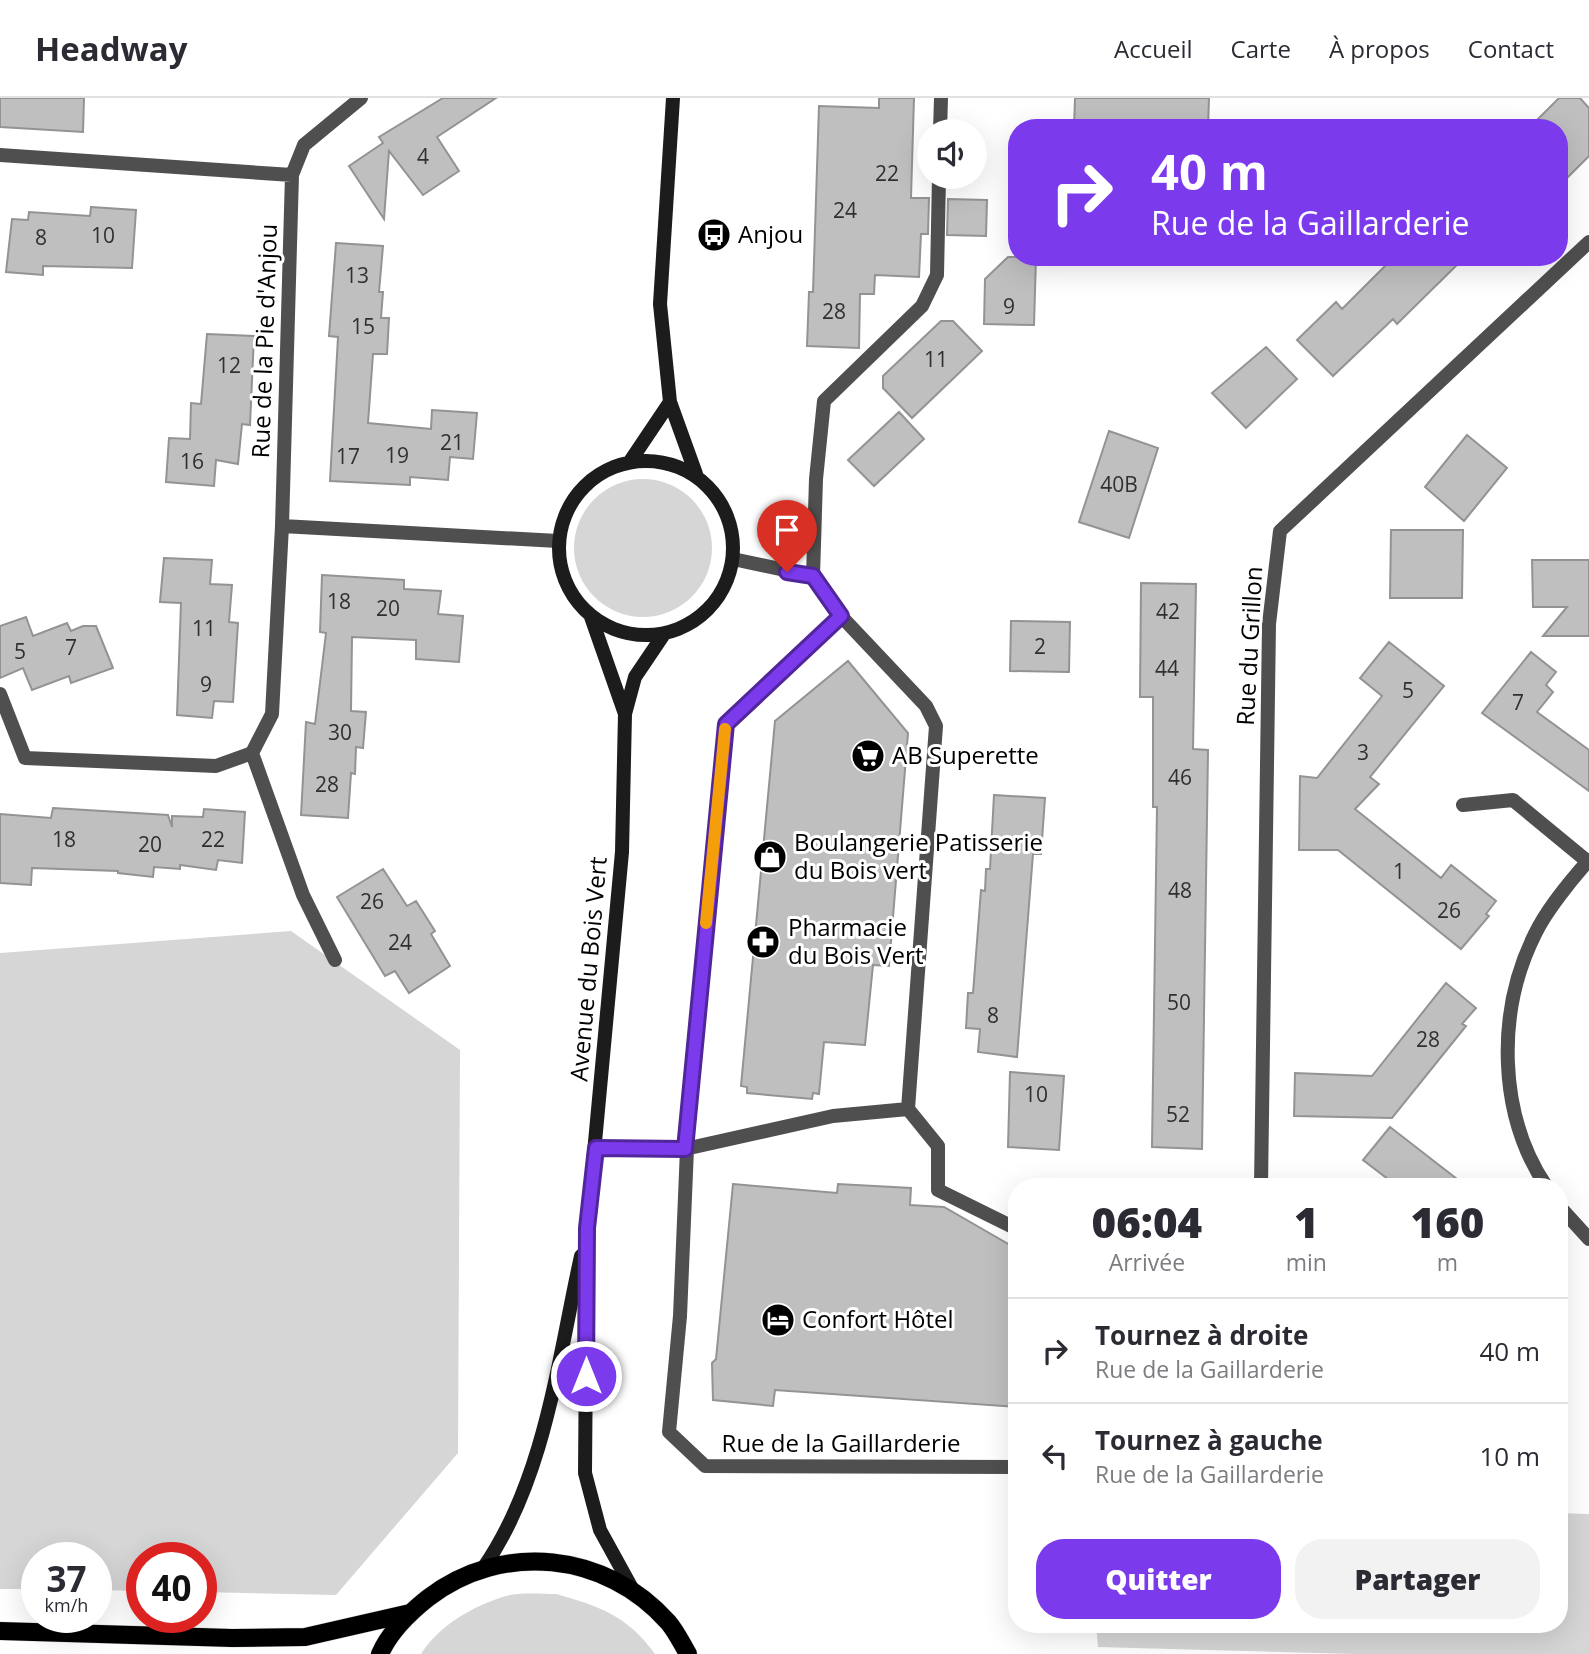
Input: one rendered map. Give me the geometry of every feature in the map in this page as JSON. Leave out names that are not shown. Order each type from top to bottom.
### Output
[{"type":"main road","points":[[380,1654],[410,1613],[448,1583],[500,1563],[547,1560],[592,1569],[633,1590],[669,1623],[688,1654]]},
{"type":"main road","points":[[0,1631],[232,1638],[305,1637],[410,1613]]},
{"type":"street","points":[[0,155],[292,175],[304,145],[361,98]]},
{"type":"street","points":[[673,98],[660,304],[670,402],[696,474],[723,504],[732,530],[733,559],[726,585],[710,607],[689,624],[664,634],[638,635],[613,629],[591,617],[572,596],[561,570],[558,541],[567,508],[588,481],[631,460],[664,461],[696,474]]},
{"type":"street","points":[[940,119],[941,98]]},
{"type":"street","name":"Rue de la Pie d'Anjou","points":[[252,753],[272,714],[282,526],[292,175]]},
{"type":"street","points":[[939,189],[937,275],[922,306],[824,401],[816,479],[813,576],[841,616],[926,706],[936,726],[908,1109],[938,1146],[938,1190],[1008,1225]]},
{"type":"street","name":"Rue du Grillon","points":[[1568,262],[1589,242]]},
{"type":"street","name":"Rue du Grillon","points":[[1261,1178],[1269,624],[1280,531],[1563,266]]},
{"type":"street","points":[[631,460],[670,402]]},
{"type":"street","points":[[282,526],[558,541]]},
{"type":"street","points":[[733,559],[813,576]]},
{"type":"street","name":"Rue de la Gaillarderie","points":[[841,616],[726,724],[685,1149],[680,1316],[669,1432],[705,1466],[1008,1467]]},
{"type":"street","name":"Avenue du Bois Vert","points":[[591,617],[625,714]]},
{"type":"street","name":"Avenue du Bois Vert","points":[[484,1567],[508,1530],[531,1469],[545,1422],[587,1228],[622,852],[625,714],[635,677],[664,634]]},
{"type":"street","points":[[0,694],[25,758],[216,766],[252,753],[303,895],[335,960]]},
{"type":"street","points":[[1463,805],[1513,800],[1588,861],[1535,933],[1512,998],[1507,1070],[1517,1123],[1532,1166],[1540,1178]]},
{"type":"street","points":[[596,1148],[685,1149],[833,1116],[908,1109]]},
{"type":"street","points":[[1568,1216],[1589,1239]]},
{"type":"street","name":"Avenue du Bois Vert","points":[[587,1228],[585,1473],[600,1530],[633,1590]]},
{"type":"shaded area","points":[[643,479],[669,485],[691,500],[706,522],[712,548],[706,574],[691,596],[669,611],[643,617],[617,611],[595,596],[580,574],[574,548],[580,522],[595,500],[617,485]]},
{"type":"shaded area","points":[[291,931],[460,1050],[458,1453],[336,1595],[217,1592],[217,1542],[126,1542],[126,1591],[112,1590],[112,1542],[21,1542],[21,1589],[0,1589],[0,953]]},
{"type":"shaded area","points":[[1568,1513],[1589,1514],[1589,1654],[1354,1654],[1098,1647],[1097,1633],[1568,1633]]},
{"type":"shaded area","points":[[556,1594],[599,1608],[623,1621],[655,1654],[421,1654],[448,1625],[482,1605],[512,1595]]},
{"type":"building","points":[[0,98],[84,98],[83,132],[0,127]]},
{"type":"building","points":[[443,98],[496,98],[437,137],[459,171],[423,195],[389,151],[384,219],[349,166],[383,143],[379,137]]},
{"type":"building","points":[[879,98],[914,98],[911,198],[929,198],[928,234],[921,234],[919,277],[875,275],[874,294],[860,294],[859,348],[807,346],[809,292],[813,292],[819,106],[879,108]]},
{"type":"building","points":[[1075,98],[1209,98],[1208,119],[1074,119]]},
{"type":"building","points":[[1559,98],[1580,98],[1589,108],[1589,156],[1568,177],[1568,119],[1538,119]]},
{"type":"building","points":[[948,199],[987,200],[986,236],[947,235]]},
{"type":"building","points":[[91,207],[136,210],[132,268],[43,266],[43,275],[6,272],[12,219],[28,220],[29,212],[90,216]]},
{"type":"building","points":[[336,243],[383,246],[379,292],[383,292],[381,318],[389,318],[387,354],[373,354],[368,423],[431,429],[432,410],[477,413],[473,459],[450,457],[448,480],[410,477],[410,485],[330,481],[338,337],[329,336]]},
{"type":"building","points":[[1008,257],[1008,266],[1036,266],[1034,325],[984,324],[985,279]]},
{"type":"building","points":[[1385,266],[1456,266],[1397,324],[1393,319],[1333,376],[1297,340],[1336,302],[1342,309]]},
{"type":"building","points":[[941,321],[953,321],[982,351],[912,418],[883,388],[883,376]]},
{"type":"building","points":[[207,334],[254,336],[250,425],[242,424],[238,464],[216,460],[214,486],[166,482],[169,438],[190,439],[191,403],[201,404]]},
{"type":"building","points":[[1266,347],[1297,379],[1246,428],[1212,393]]},
{"type":"building","points":[[899,412],[924,439],[874,486],[848,460]]},
{"type":"building","points":[[1109,431],[1158,448],[1129,538],[1079,522]]},
{"type":"building","points":[[1467,435],[1507,468],[1464,521],[1425,487]]},
{"type":"building","points":[[1391,530],[1463,530],[1462,598],[1390,598]]},
{"type":"building","points":[[164,558],[212,560],[210,584],[232,585],[229,622],[238,623],[233,702],[214,701],[212,718],[177,715],[181,603],[160,602]]},
{"type":"building","points":[[1532,560],[1589,560],[1589,636],[1543,636],[1567,607],[1533,607]]},
{"type":"building","points":[[322,575],[404,580],[404,589],[441,591],[438,614],[463,616],[459,662],[416,659],[416,640],[352,637],[351,711],[366,712],[363,748],[356,747],[355,774],[351,773],[348,818],[301,815],[306,722],[315,724],[326,633],[320,632]]},
{"type":"building","points":[[1141,583],[1196,584],[1193,749],[1208,750],[1202,1149],[1152,1147],[1157,807],[1153,807],[1153,697],[1140,697]]},
{"type":"building","points":[[26,617],[33,636],[67,623],[71,631],[83,626],[96,626],[113,668],[71,683],[69,676],[32,690],[23,668],[0,678],[0,626]]},
{"type":"building","points":[[1011,621],[1070,622],[1069,672],[1010,671]]},
{"type":"building","points":[[1389,642],[1444,686],[1370,777],[1379,784],[1355,809],[1441,878],[1451,865],[1496,901],[1486,914],[1489,916],[1461,949],[1338,850],[1299,850],[1300,776],[1317,778],[1382,696],[1360,678]]},
{"type":"building","points":[[1531,652],[1556,672],[1546,685],[1553,692],[1537,712],[1589,750],[1589,791],[1482,713]]},
{"type":"building","points":[[848,661],[908,733],[889,966],[873,965],[865,1045],[824,1042],[819,1094],[813,1093],[812,1099],[747,1093],[747,1087],[741,1086],[775,721]]},
{"type":"building","points":[[994,795],[1045,798],[1041,854],[1033,854],[1017,1057],[978,1052],[980,1029],[966,1028],[968,993],[973,993],[981,890],[985,891],[986,869],[990,869]]},
{"type":"building","points":[[53,808],[168,815],[172,827],[172,816],[203,817],[204,809],[245,812],[242,863],[218,860],[216,870],[180,865],[180,869],[154,867],[153,877],[118,871],[32,868],[31,885],[0,883],[0,814],[51,818]]},
{"type":"building","points":[[383,869],[407,906],[416,901],[435,931],[431,934],[450,966],[409,993],[395,971],[385,976],[337,897]]},
{"type":"building","points":[[1446,983],[1476,1008],[1462,1024],[1466,1026],[1392,1118],[1294,1116],[1295,1073],[1372,1076]]},
{"type":"building","points":[[1010,1072],[1064,1076],[1059,1150],[1008,1147]]},
{"type":"building","points":[[1390,1127],[1456,1178],[1387,1178],[1363,1160]]},
{"type":"building","points":[[733,1184],[837,1193],[838,1184],[911,1188],[910,1205],[944,1207],[1008,1244],[1008,1406],[775,1390],[773,1406],[713,1400],[712,1363],[716,1359]]},
{"type":"slow traffic","points":[[706,923],[725,729]]},
{"type":"place","name":"Anjou","points":[[714,235]]},
{"type":"place","name":"AB Superette","points":[[868,756]]},
{"type":"place","name":"Boulangerie Patisserie du Bois vert","points":[[770,857]]},
{"type":"place","name":"Pharmacie du Bois Vert","points":[[763,942]]},
{"type":"place","name":"Confort Hôtel","points":[[778,1320]]},
{"type":"route","points":[[586,1376],[587,1228],[596,1148],[685,1149],[726,724],[841,616],[813,576],[787,572]]}]
